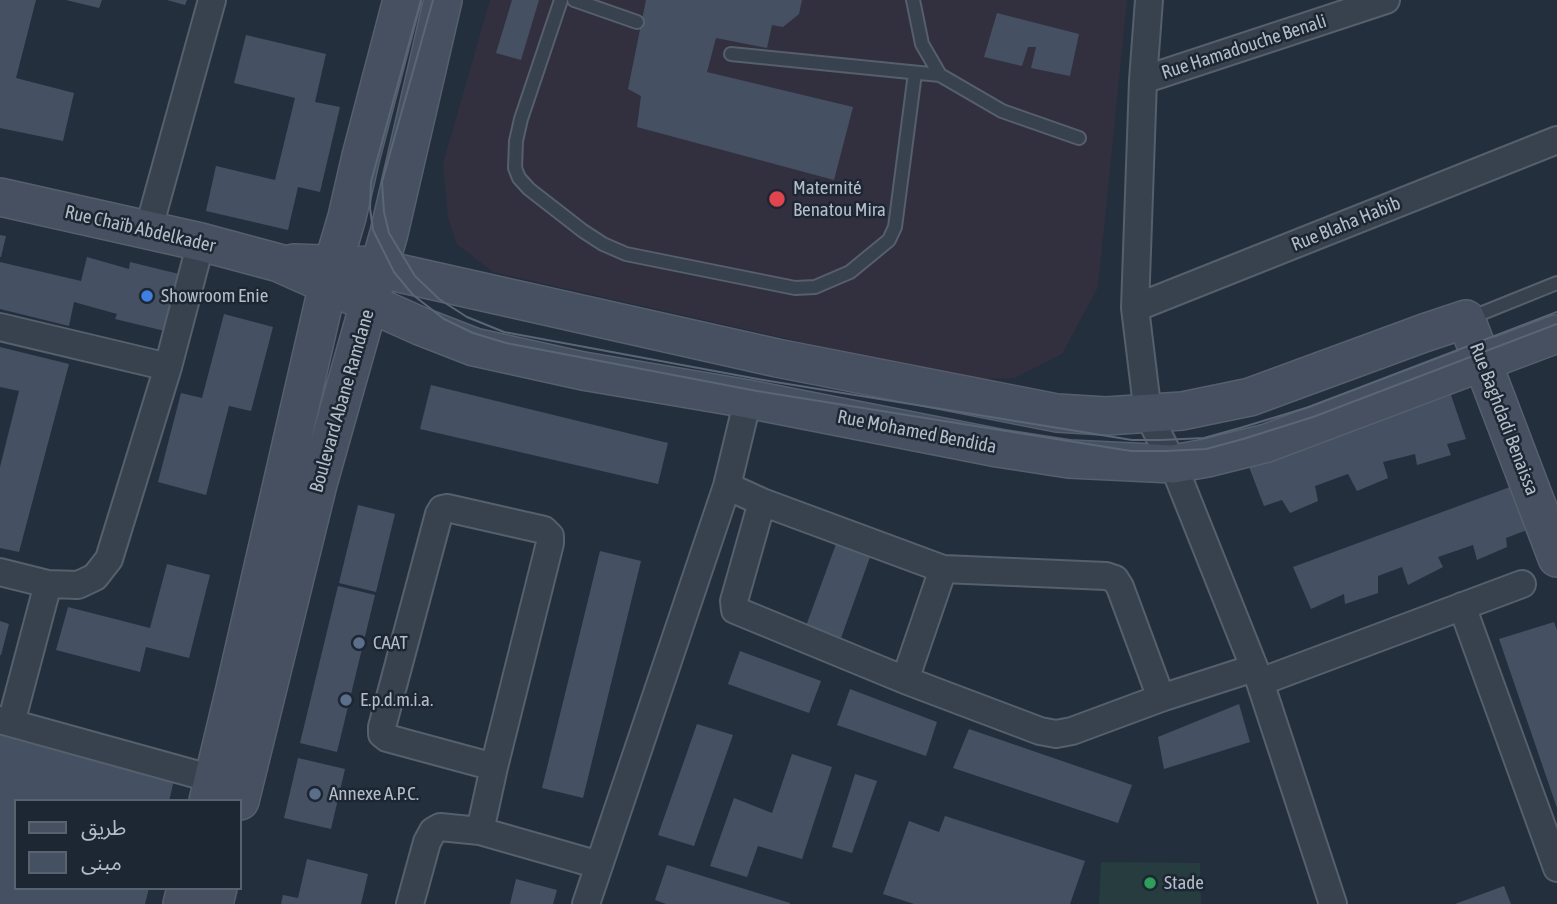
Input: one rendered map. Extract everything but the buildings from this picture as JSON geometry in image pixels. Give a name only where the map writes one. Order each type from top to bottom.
[{"type":"street","points":[[148,231],[212,0]]},
{"type":"street","name":"Boulevard Abane Ramdane","points":[[220,794],[237,680],[331,274],[402,0]]},
{"type":"street","name":"Boulevard Abane Ramdane","points":[[220,794],[318,484],[370,304],[443,0]]},
{"type":"street","points":[[1149,0],[1143,80],[1135,308],[1148,414],[1173,464],[1257,675],[1333,904]]},
{"type":"street","name":"Rue Hamadouche Benali","points":[[1143,80],[1386,0]]},
{"type":"street","name":"Rue Blaha Habib","points":[[1135,308],[1557,140]]},
{"type":"street","name":"Rue Chaïb Abdelkader","points":[[0,197],[331,274],[379,266],[394,272],[776,358],[1057,413],[1106,416],[1148,414],[1182,411],[1250,397],[1466,319]]},
{"type":"street","points":[[0,572],[47,584],[78,585],[95,577],[109,559],[168,368],[201,242]]},
{"type":"street","name":"Rue Mohamed Bendida","points":[[331,274],[370,304],[474,346],[571,368],[1069,459],[1173,464],[1267,443],[1557,334]]},
{"type":"street","name":"Rue Baghdadi Benaissa","points":[[1466,319],[1557,558]]},
{"type":"street","points":[[0,327],[168,368]]},
{"type":"street","points":[[586,904],[727,486],[748,399]]},
{"type":"street","points":[[727,486],[762,502],[943,569],[1105,576],[1115,579],[1161,698]]},
{"type":"street","points":[[762,502],[734,601],[736,610],[905,680],[1040,732],[1056,734],[1072,731],[1161,698],[1257,675],[1522,584]]},
{"type":"street","points":[[480,831],[550,536],[544,530],[444,508],[439,514],[382,734],[387,738],[495,767]]},
{"type":"street","points":[[905,680],[943,569]]},
{"type":"street","points":[[47,584],[5,722],[220,794]]},
{"type":"street","points":[[1462,606],[1557,868]]},
{"type":"street","points":[[410,904],[427,842],[435,829],[444,827],[480,831],[599,865]]},
{"type":"lane","points":[[561,0],[520,119],[515,168],[519,178],[529,189],[583,231],[626,254],[795,288],[815,287],[850,272],[889,240],[895,227],[915,72]]},
{"type":"lane","points":[[575,0],[637,22]]},
{"type":"lane","points":[[913,0],[922,44],[940,75]]},
{"type":"lane","points":[[731,54],[940,75],[1002,111],[1079,138]]},
{"type":"lane","points":[[1466,319],[1557,284]]},
{"type":"shaded area","name":"Maternité Benatou Mira","points":[[490,0],[1127,0],[1098,287],[1062,354],[1015,378],[965,379],[493,272],[457,244],[448,218],[443,164]]},
{"type":"green space","name":"Stade","points":[[1101,862],[1200,863],[1201,904],[1099,904]]},
{"type":"tram line","points":[[421,0],[371,182],[373,230],[394,272],[413,295],[444,319],[473,333],[506,343],[757,391],[1131,451],[1166,451],[1206,449],[1313,417],[1557,324]]},
{"type":"tram line","points":[[433,0],[382,182],[384,212],[389,233],[415,276],[439,299],[467,317],[504,332],[763,380],[1132,440],[1161,440],[1204,438],[1309,407],[1557,312]]},
{"type":"place","name":"Maternité Benatou Mira","points":[[777,199]]},
{"type":"place","name":"Showroom Enie","points":[[147,296]]},
{"type":"place","name":"CAAT","points":[[359,643]]},
{"type":"place","name":"E.p.d.m.i.a.","points":[[346,700]]},
{"type":"place","name":"Annexe A.P.C.","points":[[315,794]]},
{"type":"place","name":"Stade","points":[[1150,883]]}]
